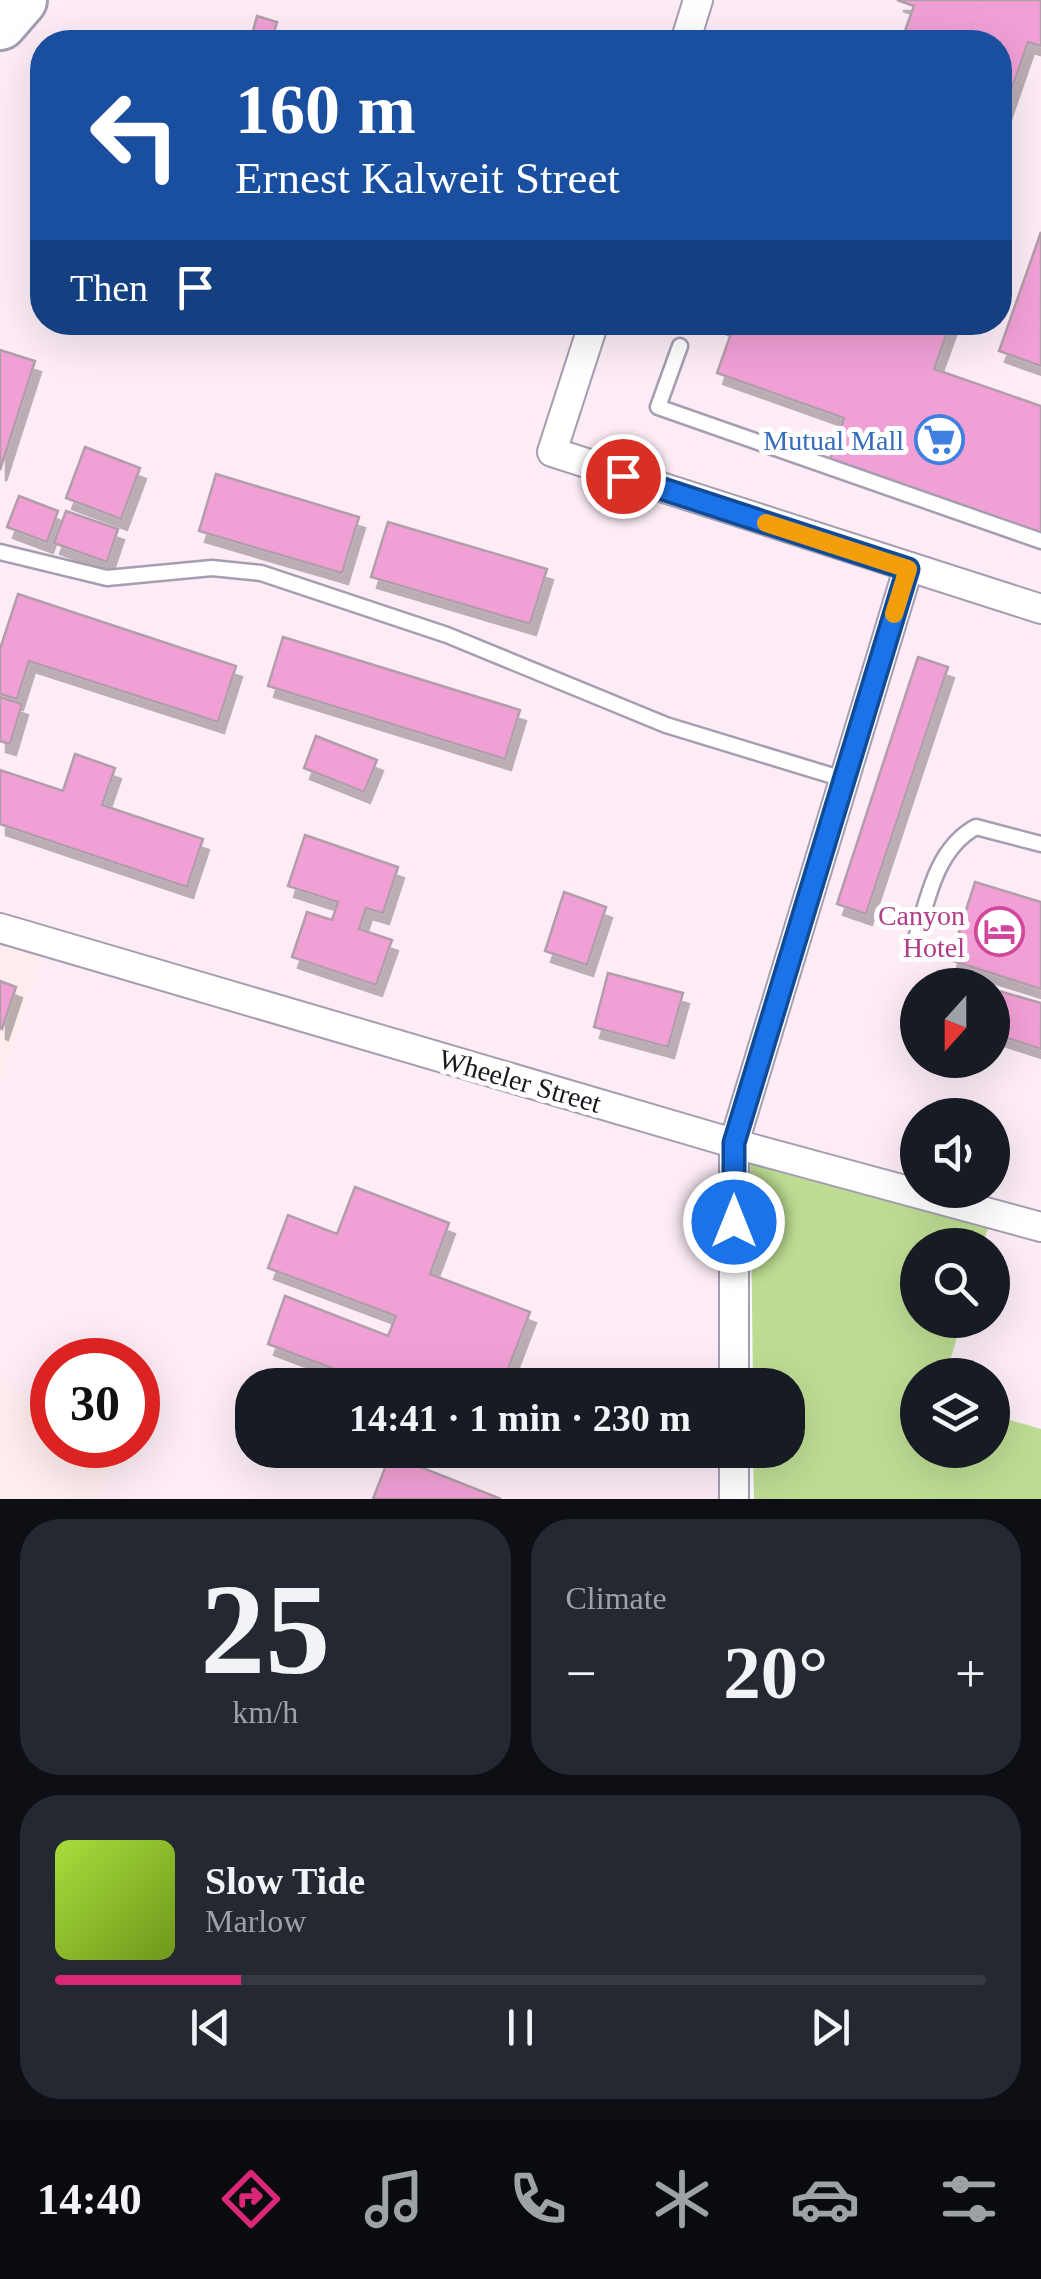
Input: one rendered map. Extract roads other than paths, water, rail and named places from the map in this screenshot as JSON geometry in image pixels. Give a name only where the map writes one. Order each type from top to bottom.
[{"type":"highway","points":[[0,23],[20,0]]},
{"type":"street","points":[[688,30],[698,0]]},
{"type":"street","points":[[590,335],[552,452],[1041,609]]},
{"type":"street","points":[[734,1368],[734,1143],[908,569]]},
{"type":"street","name":"Wheeler Street","points":[[0,928],[734,1143],[1041,1228]]},
{"type":"street","points":[[734,1468],[734,1499]]},
{"type":"lane","points":[[680,346],[658,407],[1041,541]]},
{"type":"lane","points":[[0,552],[107,578],[225,568],[261,573],[447,635],[666,725],[843,779]]},
{"type":"lane","points":[[912,952],[944,855],[960,836],[976,828],[1041,844]]},
{"type":"place","name":"Mutual Mall","points":[[939,440]]},
{"type":"place","name":"Canyon Hotel","points":[[1000,931]]}]
